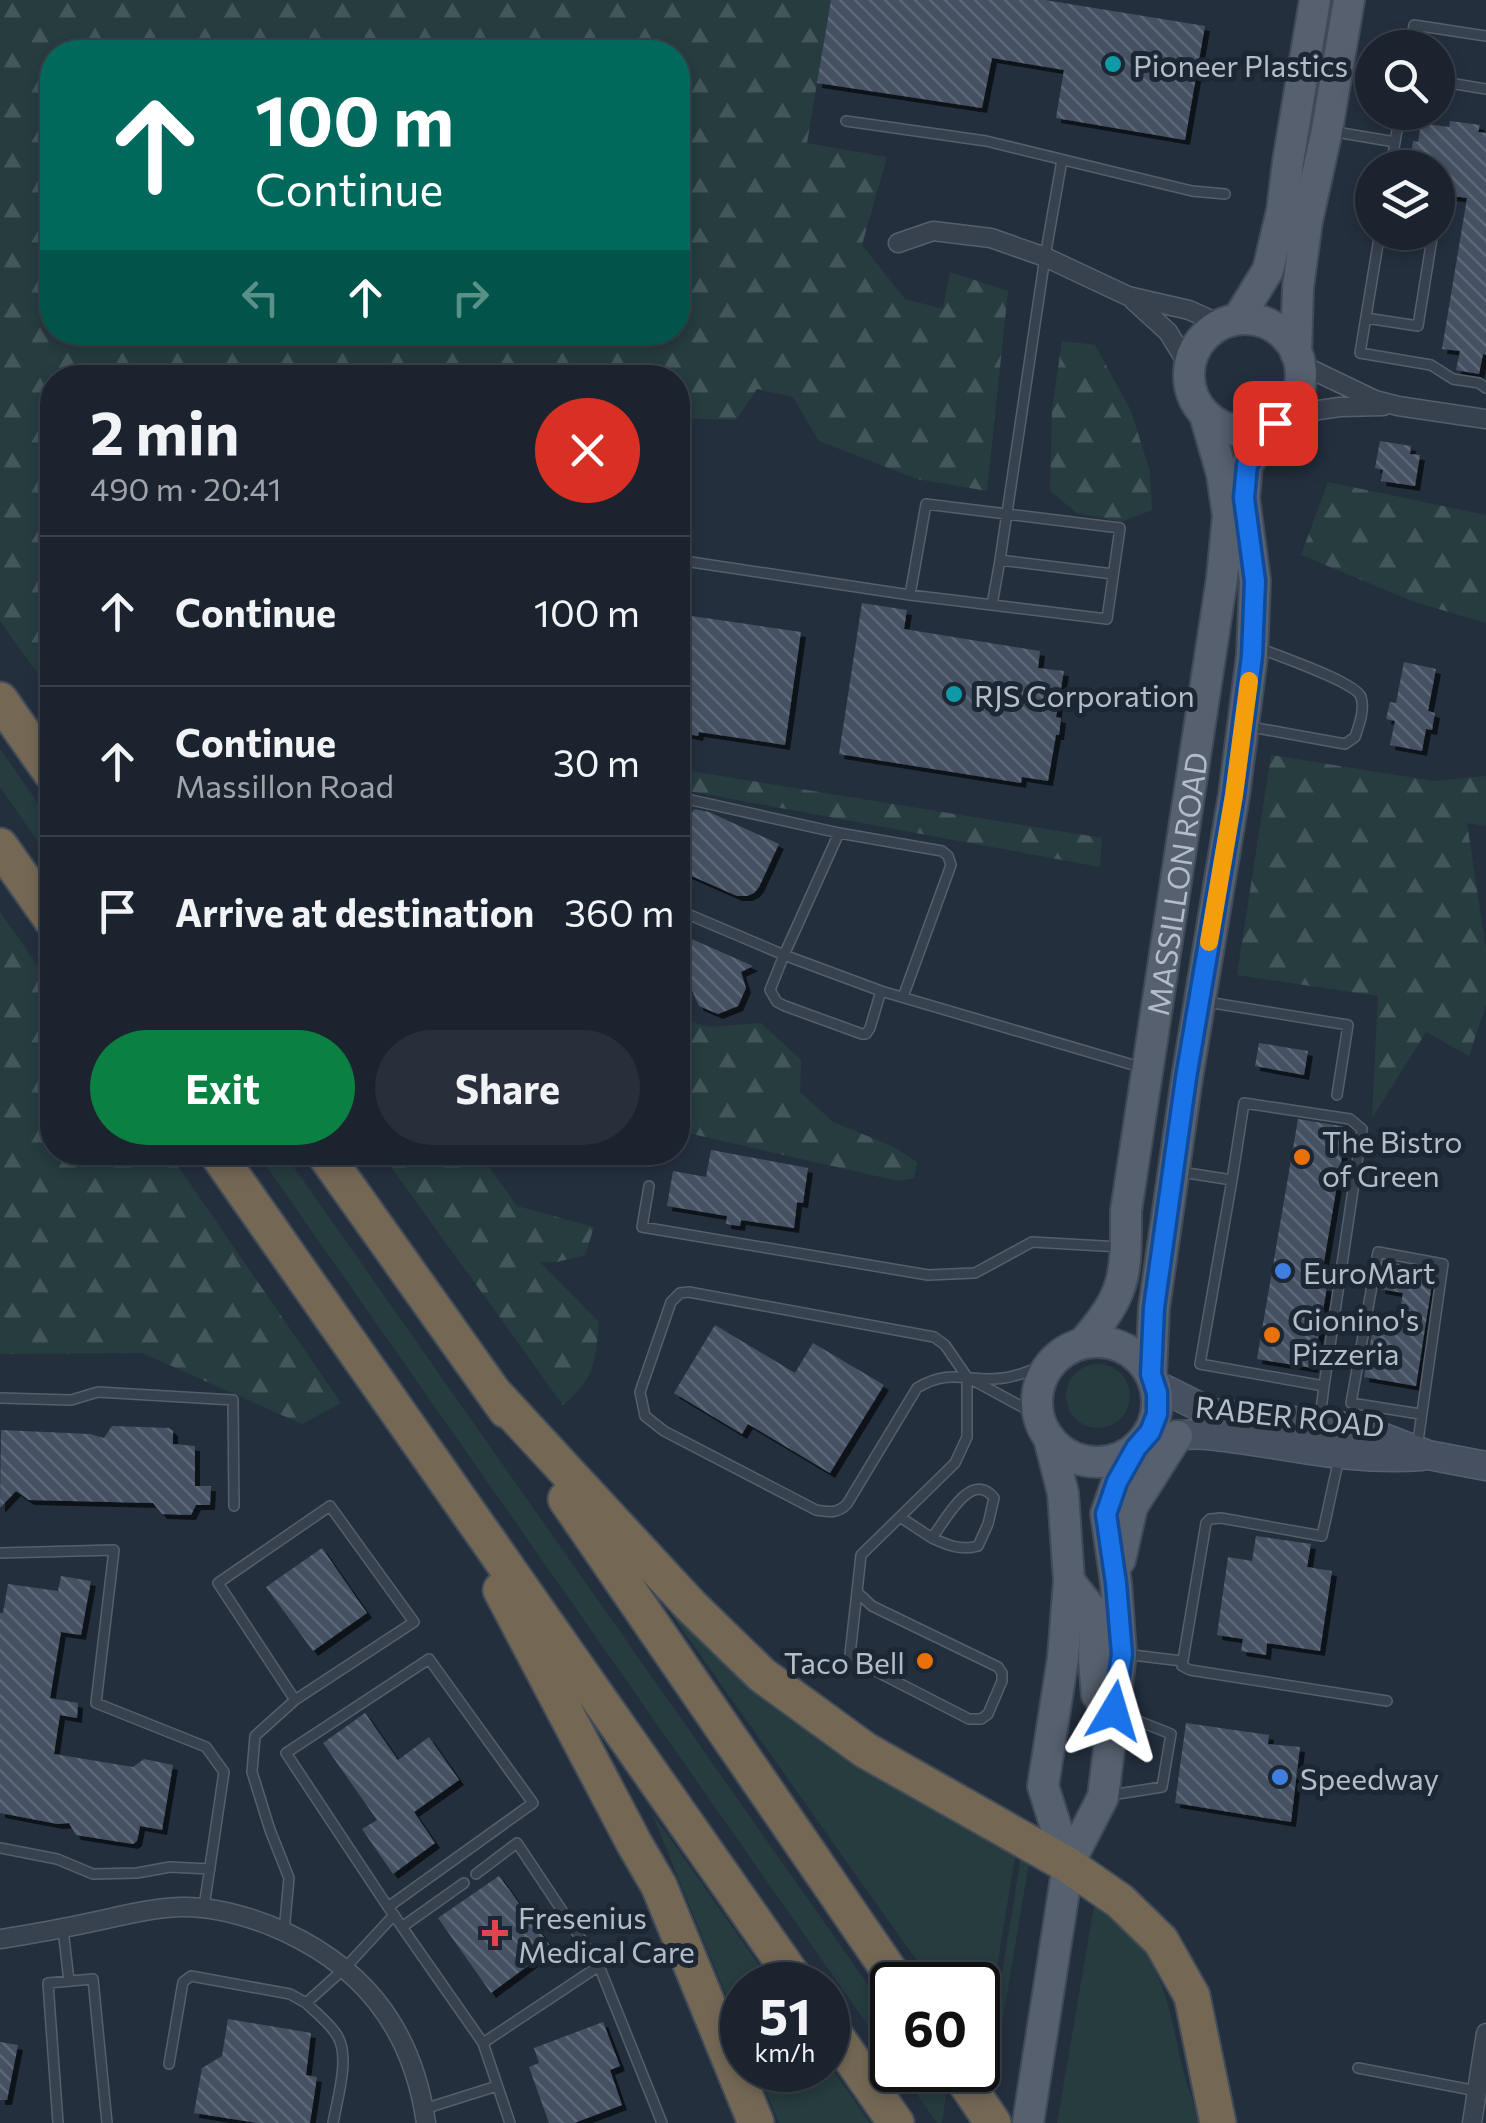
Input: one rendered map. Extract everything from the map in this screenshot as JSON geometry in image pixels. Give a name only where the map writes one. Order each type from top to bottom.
[{"type":"highway","points":[[0,700],[40,757]]},
{"type":"highway","points":[[0,846],[40,903]]},
{"type":"highway","points":[[225,1165],[783,1962]]},
{"type":"highway","points":[[332,1165],[494,1393],[883,1962]]},
{"type":"highway","points":[[494,1393],[690,1606],[762,1675],[865,1750],[1068,1865],[1120,1901],[1160,1941],[1192,1996],[1218,2123]]},
{"type":"highway","points":[[464,1507],[510,1608],[659,1886],[756,2123]]},
{"type":"highway","points":[[850,2057],[896,2123]]},
{"type":"highway","points":[[972,2092],[992,2123]]},
{"type":"main road","points":[[1229,322],[1268,270],[1282,211],[1314,0]]},
{"type":"main road","points":[[1298,359],[1298,287],[1307,220],[1350,0]]},
{"type":"main road","points":[[1256,320],[1274,326],[1288,339],[1298,359],[1302,374],[1298,393],[1280,419],[1257,430],[1238,431],[1220,426],[1205,416],[1194,401],[1189,366],[1194,349],[1206,334],[1229,322],[1256,320]]},
{"type":"main road","name":"MASSILLON ROAD","points":[[1083,1343],[1120,1292],[1125,1268],[1126,1210],[1222,578],[1228,516],[1222,474],[1205,416]]},
{"type":"main road","name":"MASSILLON ROAD","points":[[1152,1378],[1154,1308],[1234,795],[1252,646],[1255,581],[1244,498],[1247,465],[1280,419]]},
{"type":"main road","points":[[1028,2123],[1068,1865],[1103,1796],[1122,1654],[1106,1514],[1117,1482],[1150,1432],[1157,1414],[1152,1378],[1138,1358],[1121,1346],[1102,1342],[1083,1343],[1066,1350],[1051,1363],[1037,1398],[1063,1493],[1070,1581],[1063,1658],[1043,1786],[1068,1865]]},
{"type":"main road","points":[[1044,1427],[1060,1450],[1078,1459],[1098,1462],[1118,1458],[1141,1443]]},
{"type":"main road","points":[[1116,1583],[1132,1507],[1177,1436]]},
{"type":"main road","points":[[1070,1581],[1095,1614],[1097,1695],[1114,1711]]},
{"type":"street","points":[[898,243],[933,231],[991,238],[1045,257],[1128,296],[1229,322]]},
{"type":"street","points":[[1128,296],[1168,332],[1189,366]]},
{"type":"street","points":[[1298,359],[1354,392],[1398,406],[1486,419]]},
{"type":"street","points":[[1280,419],[1340,407],[1398,406]]},
{"type":"street","name":"RABER ROAD","points":[[1152,1378],[1212,1414],[1336,1425],[1422,1453],[1486,1466]]},
{"type":"street","name":"RABER ROAD","points":[[1141,1443],[1204,1434],[1339,1455],[1386,1459],[1422,1453]]},
{"type":"street","points":[[0,1939],[149,1910],[204,1908],[241,1914],[324,1952],[345,1968],[384,2012],[400,2037],[413,2068],[425,2116]]},
{"type":"street","points":[[1472,2123],[1486,2033]]},
{"type":"lane","points":[[1413,30],[1414,24],[1450,30]]},
{"type":"lane","points":[[1455,31],[1486,36]]},
{"type":"lane","points":[[1455,84],[1486,89]]},
{"type":"lane","points":[[846,122],[986,141],[1192,192],[1225,194]]},
{"type":"lane","points":[[1327,130],[1395,142]]},
{"type":"lane","points":[[1394,150],[1397,130]]},
{"type":"lane","points":[[992,605],[1062,160]]},
{"type":"lane","points":[[1377,250],[1360,353],[1431,365],[1453,379],[1486,388]]},
{"type":"lane","points":[[1366,318],[1418,326],[1430,250]]},
{"type":"lane","points":[[690,562],[910,595],[1106,619],[1120,528],[926,504],[910,595]]},
{"type":"lane","points":[[1000,560],[1113,574]]},
{"type":"lane","points":[[1243,726],[1344,744],[1356,737],[1360,722],[1362,701],[1358,691],[1252,646]]},
{"type":"lane","points":[[690,800],[942,851],[948,856],[951,865],[903,997]]},
{"type":"lane","points":[[839,833],[770,990],[776,1002],[858,1034],[869,1031],[882,990]]},
{"type":"lane","points":[[690,915],[784,956],[882,990],[1148,1068]]},
{"type":"lane","points":[[1200,1000],[1348,1025],[1337,1095]]},
{"type":"lane","points":[[1319,1424],[1362,1130],[1350,1119],[1244,1103],[1200,1364],[1324,1386]]},
{"type":"lane","points":[[1174,1170],[1232,1180]]},
{"type":"lane","points":[[649,1186],[642,1227],[928,1275],[975,1273],[1032,1242],[1126,1248]]},
{"type":"lane","points":[[1420,1414],[1351,1403],[1378,1252],[1444,1264],[1420,1414],[1422,1453]]},
{"type":"lane","points":[[1044,1427],[967,1377],[945,1344],[934,1337],[690,1292],[680,1294],[672,1302],[640,1392],[646,1416],[664,1431],[816,1510],[830,1513],[847,1504],[917,1388],[932,1378],[948,1376],[967,1377],[1005,1378],[1051,1363]]},
{"type":"lane","points":[[857,1592],[872,1606],[991,1663],[1002,1673],[988,1714],[981,1719],[969,1719],[856,1662],[850,1654],[861,1555],[955,1463],[967,1437],[967,1377]]},
{"type":"lane","points":[[0,1398],[72,1400],[98,1392],[232,1400],[234,1506]]},
{"type":"lane","points":[[1339,1455],[1322,1536],[1221,1518],[1206,1523],[1182,1661],[1184,1669],[1386,1701]]},
{"type":"lane","points":[[900,1517],[932,1538],[946,1545],[968,1549],[978,1546],[994,1498],[988,1491],[968,1490],[932,1538]]},
{"type":"lane","points":[[284,1932],[289,1878],[252,1772],[256,1736],[295,1700],[414,1622],[330,1506],[218,1584],[295,1700]]},
{"type":"lane","points":[[0,1553],[114,1550],[96,1703],[206,1746],[224,1772],[204,1908]]},
{"type":"lane","points":[[1122,1654],[1182,1661]]},
{"type":"lane","points":[[306,2002],[345,1968],[390,1911],[533,1803],[430,1658],[286,1752],[390,1911],[483,2043],[510,2123]]},
{"type":"lane","points":[[1103,1796],[1162,1788],[1171,1734],[1114,1711]]},
{"type":"lane","points":[[476,1874],[518,1844],[598,1966],[662,2123]]},
{"type":"lane","points":[[0,1848],[57,1859],[93,1874],[137,1874],[170,1867],[210,1868]]},
{"type":"lane","points":[[402,1927],[464,1883]]},
{"type":"lane","points":[[63,1929],[69,1981]]},
{"type":"lane","points":[[483,2043],[598,1966]]},
{"type":"lane","points":[[169,2064],[183,1982],[191,1976],[290,1994],[306,2002],[336,2033],[343,2046],[333,2123]]},
{"type":"lane","points":[[58,2123],[48,1983],[93,1979],[107,2123]]},
{"type":"lane","points":[[1358,2068],[1477,2091]]},
{"type":"lane","points":[[425,2116],[497,2086]]},
{"type":"green space","points":[[0,0],[831,0],[807,143],[887,157],[862,245],[905,299],[943,309],[950,272],[1008,291],[987,491],[917,479],[819,441],[793,397],[757,389],[736,420],[690,418],[690,365],[40,365],[40,677],[0,621]]},
{"type":"green space","points":[[1062,341],[1095,345],[1131,411],[1150,472],[1152,510],[1122,522],[1077,513],[1050,491],[1052,409]]},
{"type":"green space","points":[[1328,482],[1486,515],[1486,623],[1415,602],[1301,555]]},
{"type":"green space","points":[[0,749],[40,806],[40,845],[0,787]]},
{"type":"green space","points":[[1271,755],[1434,781],[1486,776],[1486,826],[1467,823],[1486,949],[1486,1004],[1469,1056],[1426,1032],[1372,1118],[1378,996],[1237,975]]},
{"type":"green space","points":[[690,771],[1102,838],[1100,867],[690,791]]},
{"type":"green space","points":[[0,912],[40,969],[40,1165],[177,1165],[341,1403],[302,1424],[142,1353],[0,1354]]},
{"type":"green space","points":[[690,1021],[709,1027],[761,1023],[801,1060],[800,1092],[833,1122],[892,1146],[917,1162],[914,1178],[898,1181],[690,1134]]},
{"type":"green space","points":[[265,1165],[292,1165],[870,1988],[870,2029],[850,2000],[850,1962],[823,1962]]},
{"type":"green space","points":[[390,1165],[488,1165],[517,1206],[594,1227],[585,1255],[540,1262],[599,1322],[592,1368],[582,1386],[563,1405]]},
{"type":"green space","points":[[1098,1364],[1121,1373],[1130,1396],[1121,1419],[1098,1428],[1075,1419],[1066,1396],[1075,1373]]},
{"type":"green space","points":[[657,1594],[1016,1851],[998,1962],[918,1962]]},
{"type":"green space","points":[[651,1811],[757,1962],[720,1962],[720,1981]]},
{"type":"green space","points":[[1022,1851],[1029,1860],[1000,2037],[1000,1985]]},
{"type":"green space","points":[[1095,1900],[1135,1937],[1154,1968],[1200,2123],[1057,2123]]},
{"type":"green space","points":[[766,2092],[848,2092],[870,2123],[779,2123]]},
{"type":"green space","points":[[915,2092],[943,2092],[942,2123],[937,2123]]},
{"type":"building","name":"Pioneer Plastics","points":[[831,0],[1045,0],[1205,26],[1185,140],[1056,118],[1064,70],[992,58],[982,108],[817,83]]},
{"type":"building","points":[[1455,122],[1480,125],[1478,132],[1486,133],[1486,355],[1483,354],[1479,374],[1456,370],[1460,351],[1442,349],[1467,198],[1455,196],[1455,150],[1412,150],[1413,141],[1418,142],[1420,130],[1455,130]]},
{"type":"building","points":[[1380,441],[1411,446],[1410,454],[1420,455],[1415,486],[1381,481],[1383,470],[1375,468]]},
{"type":"building","name":"RJS Corporation","points":[[862,603],[907,610],[904,629],[1040,651],[1038,668],[1064,671],[1056,717],[1061,718],[1059,735],[1048,781],[1022,777],[1021,783],[839,754]]},
{"type":"building","points":[[690,616],[801,632],[785,745],[699,732],[698,736],[690,734]]},
{"type":"building","points":[[1404,662],[1436,669],[1428,711],[1435,713],[1432,730],[1426,729],[1422,751],[1390,745],[1395,721],[1386,719],[1390,702],[1396,703]]},
{"type":"building","points":[[694,809],[709,812],[779,844],[754,893],[737,896],[690,875],[690,817]]},
{"type":"building","points":[[690,938],[753,966],[741,972],[746,988],[738,1006],[718,1014],[699,1006],[692,990]]},
{"type":"building","points":[[1259,1043],[1308,1051],[1304,1075],[1255,1066]]},
{"type":"building","points":[[1298,1119],[1347,1127],[1320,1285],[1327,1287],[1313,1368],[1257,1359]]},
{"type":"building","points":[[711,1150],[808,1168],[803,1203],[797,1202],[794,1228],[741,1220],[740,1226],[726,1224],[727,1216],[667,1206],[673,1171],[706,1177]]},
{"type":"building","points":[[1385,1261],[1434,1271],[1416,1386],[1364,1377],[1375,1317],[1398,1321],[1403,1293],[1380,1289]]},
{"type":"building","points":[[715,1325],[795,1373],[813,1343],[884,1385],[830,1473],[748,1424],[742,1434],[674,1393]]},
{"type":"building","points":[[112,1426],[169,1428],[173,1431],[173,1444],[195,1446],[195,1486],[211,1486],[210,1505],[196,1505],[191,1515],[162,1514],[153,1503],[29,1500],[16,1491],[0,1508],[1,1430],[104,1438]]},
{"type":"building","points":[[1256,1536],[1311,1544],[1307,1567],[1332,1571],[1320,1651],[1267,1643],[1266,1655],[1241,1651],[1243,1639],[1217,1635],[1228,1557],[1252,1561]]},
{"type":"building","points":[[322,1548],[367,1613],[313,1651],[266,1587]]},
{"type":"building","points":[[61,1576],[91,1581],[81,1635],[61,1632],[50,1698],[78,1703],[77,1718],[60,1715],[54,1754],[133,1767],[144,1759],[173,1765],[162,1830],[140,1826],[133,1844],[76,1835],[69,1823],[0,1813],[0,1613],[8,1584],[58,1591]]},
{"type":"building","points":[[365,1713],[398,1760],[429,1737],[459,1780],[414,1812],[435,1843],[393,1874],[362,1829],[377,1820],[323,1743]]},
{"type":"building","name":"Speedway","points":[[1186,1723],[1269,1735],[1268,1744],[1300,1747],[1291,1822],[1175,1803]]},
{"type":"building","name":"Fresenius Medical Care","points":[[499,1876],[552,1948],[491,1993],[438,1918]]},
{"type":"building","points":[[228,2019],[311,2033],[306,2075],[317,2077],[310,2123],[257,2123],[194,2113],[202,2068],[222,2056]]},
{"type":"building","points":[[603,2022],[620,2066],[610,2070],[622,2105],[574,2123],[549,2123],[529,2067],[539,2063],[534,2048]]},
{"type":"building","points":[[0,2042],[18,2045],[7,2100],[0,2100]]},
{"type":"slow traffic","points":[[1209,942],[1249,681]]},
{"type":"place","name":"Pioneer Plastics","points":[[1113,64]]},
{"type":"place","name":"RJS Corporation","points":[[954,694]]},
{"type":"place","name":"The Bistro of Green","points":[[1302,1157]]},
{"type":"place","name":"EuroMart","points":[[1283,1271]]},
{"type":"place","name":"Gionino's Pizzeria","points":[[1272,1335]]},
{"type":"place","name":"Taco Bell","points":[[925,1661]]},
{"type":"place","name":"Speedway","points":[[1280,1777]]},
{"type":"place","name":"Fresenius Medical Care","points":[[495,1933]]},
{"type":"route","points":[[1114,1711],[1122,1654],[1106,1514],[1117,1482],[1150,1432],[1157,1414],[1157,1393],[1151,1374],[1154,1308],[1252,656],[1255,581],[1244,498],[1247,465],[1275,423]]}]
